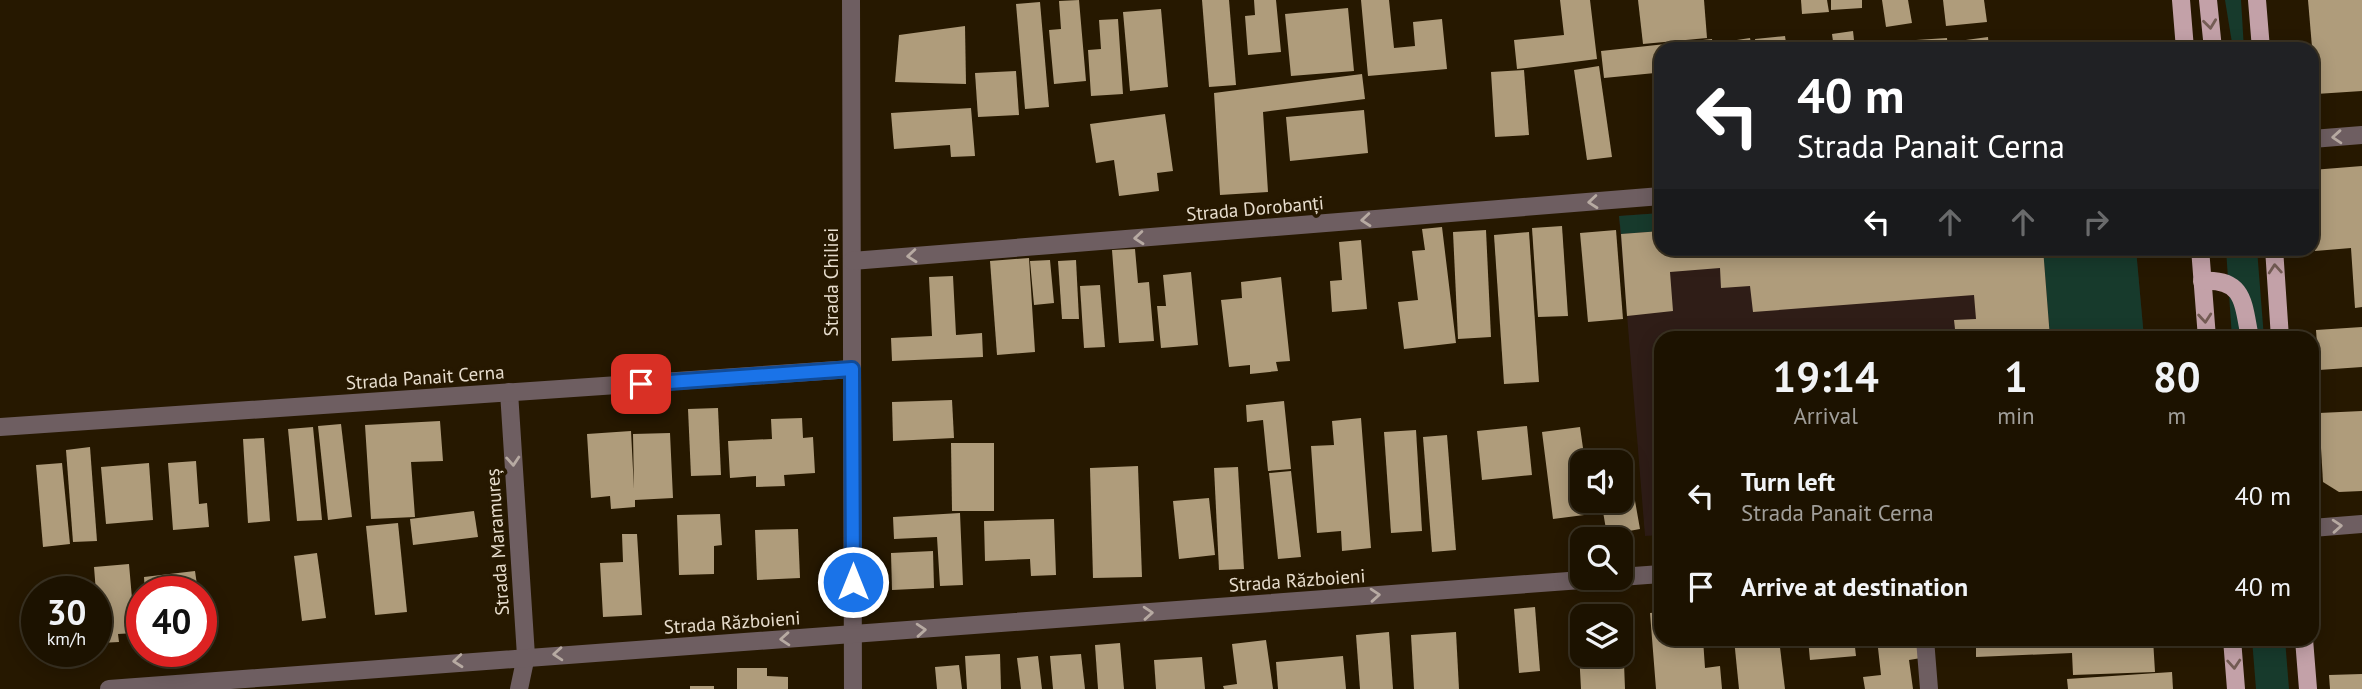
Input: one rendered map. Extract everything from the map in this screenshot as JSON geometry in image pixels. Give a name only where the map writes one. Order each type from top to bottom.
[{"type":"main road","points":[[2181,0],[2184,42]]},
{"type":"main road","points":[[2208,0],[2212,42]]},
{"type":"main road","points":[[2257,0],[2260,42]]},
{"type":"main road","points":[[2200,256],[2206,331]]},
{"type":"main road","points":[[2275,256],[2280,331]]},
{"type":"main road","points":[[2202,281],[2228,282],[2236,289],[2241,296],[2248,331]]},
{"type":"main road","points":[[2233,646],[2236,689]]},
{"type":"main road","points":[[2305,646],[2308,689]]},
{"type":"street","name":"Strada Chiliei","points":[[851,0],[853,689]]},
{"type":"street","points":[[2319,138],[2362,135]]},
{"type":"street","name":"Strada Dorobanți","points":[[852,261],[1654,197]]},
{"type":"street","name":"Strada Panait Cerna","points":[[0,427],[852,369]]},
{"type":"street","name":"Strada Maramureș","points":[[509,393],[526,656],[519,689]]},
{"type":"street","points":[[2319,527],[2362,524]]},
{"type":"street","points":[[1633,576],[1654,574]]},
{"type":"street","name":"Strada Războieni","points":[[109,689],[526,656],[853,635],[1570,581]]},
{"type":"street","points":[[1926,646],[1929,689]]},
{"type":"shaded area","points":[[1654,214],[1654,256],[2137,256],[2143,331],[1654,331],[1654,535],[1645,536],[1619,216]]},
{"type":"green space","points":[[2225,0],[2241,0],[2244,42],[2232,42]]},
{"type":"green space","points":[[1654,214],[1654,232],[1621,234],[1619,216]]},
{"type":"green space","points":[[2044,256],[2137,256],[2143,331],[2049,331]]},
{"type":"green space","points":[[2226,256],[2258,256],[2263,331],[2232,331]]},
{"type":"green space","points":[[2253,646],[2286,646],[2289,689],[2256,689]]},
{"type":"building","points":[[1079,0],[1086,81],[1054,84],[1049,30],[1061,29],[1059,1]]},
{"type":"building","points":[[1202,0],[1229,0],[1236,85],[1209,87]]},
{"type":"building","points":[[1254,0],[1276,0],[1281,52],[1248,55],[1245,16],[1255,15]]},
{"type":"building","points":[[1361,0],[1389,0],[1394,48],[1415,46],[1413,22],[1442,19],[1447,69],[1368,76]]},
{"type":"building","points":[[1560,0],[1590,0],[1597,59],[1517,69],[1514,40],[1564,35]]},
{"type":"building","points":[[1638,0],[1704,0],[1707,38],[1643,44]]},
{"type":"building","points":[[1801,0],[1827,0],[1829,12],[1802,14]]},
{"type":"building","points":[[1831,0],[1862,0],[1862,8],[1831,10]]},
{"type":"building","points":[[1882,0],[1908,0],[1912,23],[1886,27]]},
{"type":"building","points":[[1943,0],[1984,0],[1987,22],[1946,26]]},
{"type":"building","points":[[2308,0],[2362,0],[2362,91],[2319,94],[2319,42],[2312,42]]},
{"type":"building","points":[[1040,2],[1049,107],[1025,109],[1016,4]]},
{"type":"building","points":[[1348,8],[1354,71],[1291,76],[1285,14]]},
{"type":"building","points":[[1161,9],[1168,87],[1130,91],[1123,12]]},
{"type":"building","points":[[1118,19],[1123,94],[1091,96],[1088,50],[1101,49],[1099,20]]},
{"type":"building","points":[[965,26],[966,84],[895,82],[899,35]]},
{"type":"building","points":[[1853,31],[1854,42],[1833,42],[1832,34]]},
{"type":"building","points":[[1785,36],[1786,42],[1755,42],[1755,39]]},
{"type":"building","points":[[1988,37],[1988,42],[1951,42]]},
{"type":"building","points":[[1750,38],[1751,42],[1724,42]]},
{"type":"building","points":[[1947,38],[1947,42],[1916,42]]},
{"type":"building","points":[[1712,39],[1712,42],[1684,42]]},
{"type":"building","points":[[1654,45],[1654,73],[1604,78],[1601,51]]},
{"type":"building","points":[[1599,66],[1612,157],[1587,160],[1574,70]]},
{"type":"building","points":[[1524,70],[1529,135],[1495,137],[1491,72]]},
{"type":"building","points":[[1016,71],[1019,115],[978,117],[975,73]]},
{"type":"building","points":[[1362,74],[1365,99],[1263,112],[1268,192],[1220,195],[1214,93]]},
{"type":"building","points":[[971,108],[975,156],[951,157],[950,145],[894,149],[891,113]]},
{"type":"building","points":[[1364,110],[1368,153],[1290,161],[1286,117]]},
{"type":"building","points":[[1165,114],[1173,171],[1157,173],[1159,191],[1119,196],[1114,160],[1096,163],[1090,124]]},
{"type":"building","points":[[2362,166],[2362,307],[2355,308],[2351,248],[2319,251],[2319,169]]},
{"type":"building","points":[[1562,226],[1568,316],[1538,317],[1532,228]]},
{"type":"building","points":[[1442,227],[1456,343],[1404,349],[1398,302],[1418,300],[1412,251],[1425,250],[1422,229]]},
{"type":"building","points":[[1486,230],[1491,337],[1458,339],[1453,232]]},
{"type":"building","points":[[1616,230],[1623,319],[1588,322],[1580,233]]},
{"type":"building","points":[[1529,232],[1539,382],[1504,384],[1494,235]]},
{"type":"building","points":[[1654,232],[1654,256],[2044,256],[2049,331],[1955,331],[1954,320],[1976,319],[1974,295],[1753,312],[1750,286],[1721,288],[1720,268],[1670,272],[1673,311],[1627,316],[1621,234]]},
{"type":"building","points":[[1361,240],[1367,309],[1332,312],[1330,281],[1342,280],[1339,242]]},
{"type":"building","points":[[1135,249],[1138,283],[1149,282],[1154,341],[1119,343],[1112,250]]},
{"type":"building","points":[[1029,258],[1035,352],[997,355],[990,261]]},
{"type":"building","points":[[1050,260],[1054,303],[1034,305],[1030,261]]},
{"type":"building","points":[[1076,260],[1079,319],[1062,319],[1058,261]]},
{"type":"building","points":[[1191,272],[1198,345],[1161,348],[1157,306],[1166,306],[1163,275]]},
{"type":"building","points":[[953,276],[956,335],[982,333],[983,357],[892,361],[891,338],[932,336],[929,277]]},
{"type":"building","points":[[1281,277],[1290,361],[1276,362],[1278,371],[1250,374],[1250,365],[1229,367],[1221,300],[1242,298],[1241,282]]},
{"type":"building","points":[[1100,285],[1105,347],[1084,348],[1080,286]]},
{"type":"building","points":[[2362,327],[2362,367],[2319,370],[2319,331],[2316,330]]},
{"type":"building","points":[[952,400],[954,438],[893,441],[892,402]]},
{"type":"building","points":[[1284,401],[1291,469],[1268,471],[1263,420],[1247,422],[1246,405]]},
{"type":"building","points":[[718,408],[721,475],[691,476],[688,409]]},
{"type":"building","points":[[2362,411],[2362,491],[2339,492],[2323,482],[2319,413]]},
{"type":"building","points":[[802,418],[803,438],[813,437],[815,473],[784,475],[785,486],[756,487],[756,476],[730,478],[728,441],[772,439],[771,419]]},
{"type":"building","points":[[1361,418],[1371,548],[1342,551],[1341,531],[1317,533],[1311,446],[1334,445],[1332,421]]},
{"type":"building","points":[[440,421],[443,461],[411,462],[415,517],[371,519],[365,425]]},
{"type":"building","points":[[341,424],[352,517],[328,520],[318,426]]},
{"type":"building","points":[[1527,426],[1532,475],[1482,480],[1477,431]]},
{"type":"building","points":[[313,427],[322,520],[297,521],[288,429]]},
{"type":"building","points":[[1580,427],[1583,450],[1570,450],[1570,513],[1592,514],[1553,519],[1542,432]]},
{"type":"building","points":[[1416,430],[1422,531],[1391,533],[1384,432]]},
{"type":"building","points":[[631,431],[634,489],[633,434],[670,433],[673,498],[635,500],[635,507],[611,509],[610,496],[591,498],[587,434]]},
{"type":"building","points":[[1447,435],[1456,550],[1432,552],[1423,437]]},
{"type":"building","points":[[264,438],[270,521],[248,523],[243,439]]},
{"type":"building","points":[[951,443],[994,443],[994,511],[952,511]]},
{"type":"building","points":[[90,447],[97,541],[73,542],[66,450]]},
{"type":"building","points":[[196,461],[199,504],[207,503],[209,527],[173,530],[168,463]]},
{"type":"building","points":[[62,463],[70,544],[43,547],[36,465]]},
{"type":"building","points":[[149,463],[153,520],[106,524],[101,467]]},
{"type":"building","points":[[1138,466],[1142,577],[1093,578],[1090,468]]},
{"type":"building","points":[[1238,467],[1244,569],[1219,570],[1214,468]]},
{"type":"building","points":[[1291,471],[1301,557],[1278,559],[1269,473]]},
{"type":"building","points":[[1633,490],[1640,529],[1606,527],[1603,513],[1633,513]]},
{"type":"building","points":[[1209,498],[1215,555],[1179,559],[1173,501]]},
{"type":"building","points":[[474,511],[478,537],[413,545],[410,519]]},
{"type":"building","points":[[960,513],[963,585],[940,586],[937,537],[894,539],[893,517]]},
{"type":"building","points":[[720,514],[722,545],[714,546],[714,574],[679,575],[677,515]]},
{"type":"building","points":[[1054,519],[1056,575],[1031,576],[1030,559],[985,561],[984,521]]},
{"type":"building","points":[[398,523],[407,612],[375,615],[366,526]]},
{"type":"building","points":[[798,529],[800,578],[757,580],[755,530]]},
{"type":"building","points":[[622,534],[637,534],[642,615],[603,617],[600,563],[623,562]]},
{"type":"building","points":[[933,551],[934,588],[892,590],[891,553]]},
{"type":"building","points":[[317,553],[326,618],[302,621],[294,556]]},
{"type":"building","points":[[129,564],[130,576],[126,576],[126,634],[118,634],[119,642],[112,642],[112,576],[95,576],[94,567]]},
{"type":"building","points":[[195,571],[196,576],[152,576]]},
{"type":"building","points":[[1535,607],[1540,671],[1519,673],[1514,609]]},
{"type":"building","points":[[1650,613],[1654,613],[1654,646],[1703,646],[1705,668],[1720,666],[1722,689],[1656,689]]},
{"type":"building","points":[[1389,632],[1393,689],[1360,689],[1356,635]]},
{"type":"building","points":[[1456,632],[1459,689],[1414,689],[1411,635]]},
{"type":"building","points":[[1266,640],[1273,689],[1224,689],[1223,686],[1237,684],[1232,644]]},
{"type":"building","points":[[1120,643],[1124,689],[1098,689],[1095,645]]},
{"type":"building","points":[[1735,646],[1780,646],[1785,689],[1739,689]]},
{"type":"building","points":[[1809,646],[1855,646],[1856,656],[1810,660]]},
{"type":"building","points":[[1878,646],[1920,646],[1921,658],[1909,660],[1913,689],[1865,689],[1863,677],[1881,675]]},
{"type":"building","points":[[1976,646],[2153,646],[2155,672],[2073,675],[2072,653],[1976,657]]},
{"type":"building","points":[[1000,654],[1001,689],[967,689],[965,656]]},
{"type":"building","points":[[1081,654],[1085,689],[1053,689],[1050,656]]},
{"type":"building","points":[[1038,656],[1042,689],[1021,689],[1017,658]]},
{"type":"building","points":[[1343,656],[1346,689],[1278,689],[1276,662]]},
{"type":"building","points":[[1202,657],[1205,689],[1156,689],[1154,660]]},
{"type":"building","points":[[959,665],[962,689],[937,689],[935,667]]},
{"type":"building","points":[[1580,667],[1624,667],[1625,689],[1581,689]]},
{"type":"building","points":[[737,668],[767,668],[767,676],[788,677],[788,689],[737,689]]},
{"type":"building","points":[[2172,672],[2173,689],[2068,689],[2067,679]]},
{"type":"building","points":[[2362,674],[2362,689],[2330,689],[2329,675]]},
{"type":"building","points":[[690,686],[714,686],[714,689],[690,689]]},
{"type":"route","points":[[641,384],[852,369],[853,582]]}]
